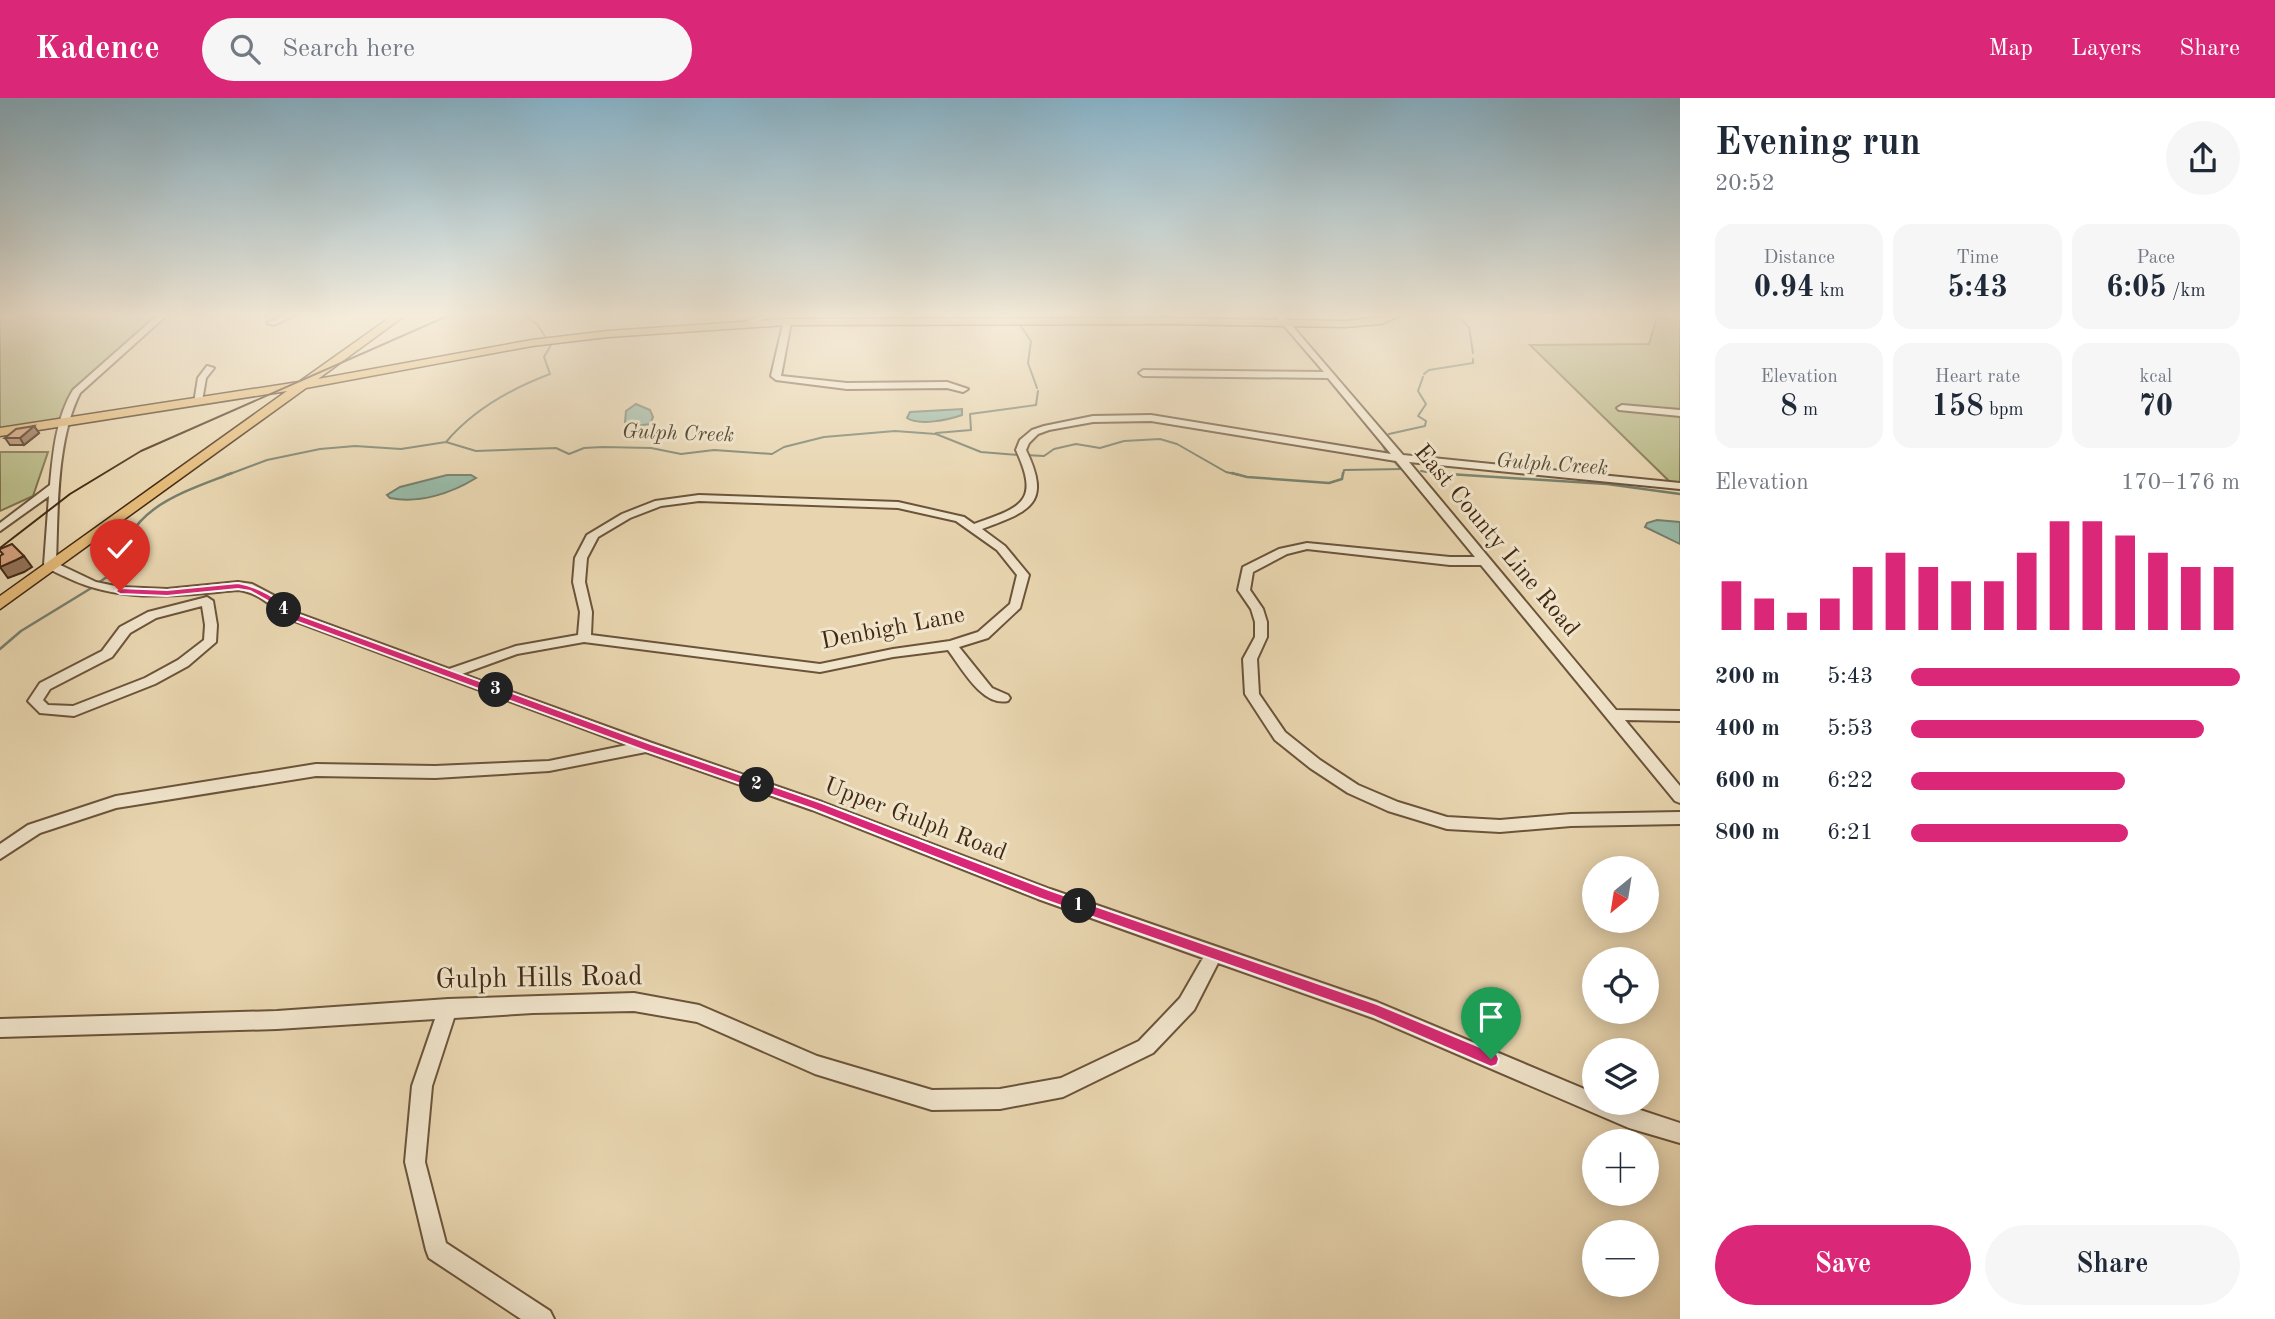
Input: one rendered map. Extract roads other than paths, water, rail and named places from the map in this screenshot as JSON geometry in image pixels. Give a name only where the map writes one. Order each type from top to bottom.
[{"type":"main road","points":[[0,604],[50,565],[323,371]]},
{"type":"main road","points":[[0,432],[386,371]]},
{"type":"main road","points":[[278,403],[331,381]]},
{"type":"street","points":[[50,565],[55,486],[67,405],[76,392],[99,371]]},
{"type":"street","points":[[197,401],[202,378],[208,371]]},
{"type":"street","points":[[776,371],[775,376],[779,378],[847,386],[947,385],[963,388]]},
{"type":"street","name":"East County Line Road","points":[[1327,371],[1680,797]]},
{"type":"street","points":[[1143,373],[1331,375]]},
{"type":"street","points":[[1622,408],[1680,413]]},
{"type":"street","points":[[974,528],[1017,511],[1026,503],[1033,481],[1024,458],[1024,442],[1035,432],[1084,420],[1118,417],[1151,418],[1343,451],[1680,486]]},
{"type":"street","points":[[0,528],[55,486]]},
{"type":"street","name":"Denbigh Lane","points":[[451,673],[488,655],[584,638],[820,668],[893,653],[951,645],[983,635],[1016,605],[1023,575],[1001,548],[960,519],[898,505],[699,498],[659,503],[626,516],[593,535],[581,558],[579,582],[586,612],[584,638]]},
{"type":"street","points":[[1486,561],[1450,561],[1307,547],[1283,551],[1247,570],[1244,590],[1262,622],[1261,637],[1250,659],[1252,695],[1280,736],[1353,789],[1393,807],[1447,823],[1500,826],[1570,820],[1680,818]]},
{"type":"street","name":"Upper Gulph Road","points":[[50,565],[96,585],[120,591],[167,593],[218,587],[252,588],[290,615],[647,747],[817,806],[1044,894],[1377,1011],[1629,1118],[1680,1133]]},
{"type":"street","points":[[207,601],[211,625],[209,642],[184,663],[150,681],[74,711],[45,710],[35,701],[45,685],[107,654],[125,630],[152,615],[207,601],[218,587]]},
{"type":"street","points":[[951,645],[987,691],[1003,698]]},
{"type":"street","points":[[1614,716],[1680,716]]},
{"type":"street","points":[[0,852],[34,829],[116,802],[316,770],[435,772],[549,766],[647,747]]},
{"type":"street","name":"Gulph Hills Road","points":[[0,1028],[277,1020],[448,1008],[618,1002],[657,1005],[718,1020],[815,1065],[932,1100],[1000,1099],[1063,1087],[1146,1046],[1187,1004],[1214,954]]},
{"type":"street","points":[[448,1008],[422,1086],[415,1162],[437,1250],[542,1319]]},
{"type":"waterway","points":[[446,442],[468,420],[494,401],[550,374],[549,371]]},
{"type":"waterway","points":[[1031,371],[1037,388]]},
{"type":"waterway","points":[[1424,374],[1428,371]]},
{"type":"waterway","points":[[1389,434],[1425,426],[1426,421],[1418,416],[1426,404],[1418,391],[1423,377]]},
{"type":"waterway","points":[[936,433],[971,430],[970,414],[1036,405],[1038,391]]},
{"type":"waterway","name":"Gulph Creek","points":[[446,442],[476,451],[556,448],[569,454],[584,448],[603,447],[651,448],[681,454],[714,450],[772,454],[784,447],[824,437],[895,431],[936,434],[981,452],[1018,455]]},
{"type":"waterway","name":"Gulph Creek","points":[[1025,455],[1044,456],[1054,449],[1076,444],[1100,448],[1124,441],[1160,439],[1177,444],[1226,472],[1239,475]]},
{"type":"waterway","name":"Gulph Creek","points":[[227,475],[267,460],[320,449],[355,446],[401,449],[446,442]]},
{"type":"waterway","points":[[1383,446],[1387,453]]},
{"type":"waterway","points":[[1392,459],[1401,469]]},
{"type":"waterway","name":"Gulph Creek","points":[[1343,475],[1344,470],[1403,469]]},
{"type":"waterway","name":"Gulph Creek","points":[[1421,471],[1443,475]]},
{"type":"waterway","name":"Gulph Creek","points":[[98,583],[120,568],[124,547],[145,517],[177,496],[232,473]]},
{"type":"waterway","name":"Gulph Creek","points":[[1232,473],[1247,477],[1329,483],[1342,479],[1343,473]]},
{"type":"waterway","name":"Gulph Creek","points":[[1433,473],[1607,484],[1680,494]]},
{"type":"waterway","name":"Gulph Creek","points":[[0,649],[21,631],[93,587]]},
{"type":"tram line","points":[[0,548],[70,494],[141,451],[323,371]]}]
